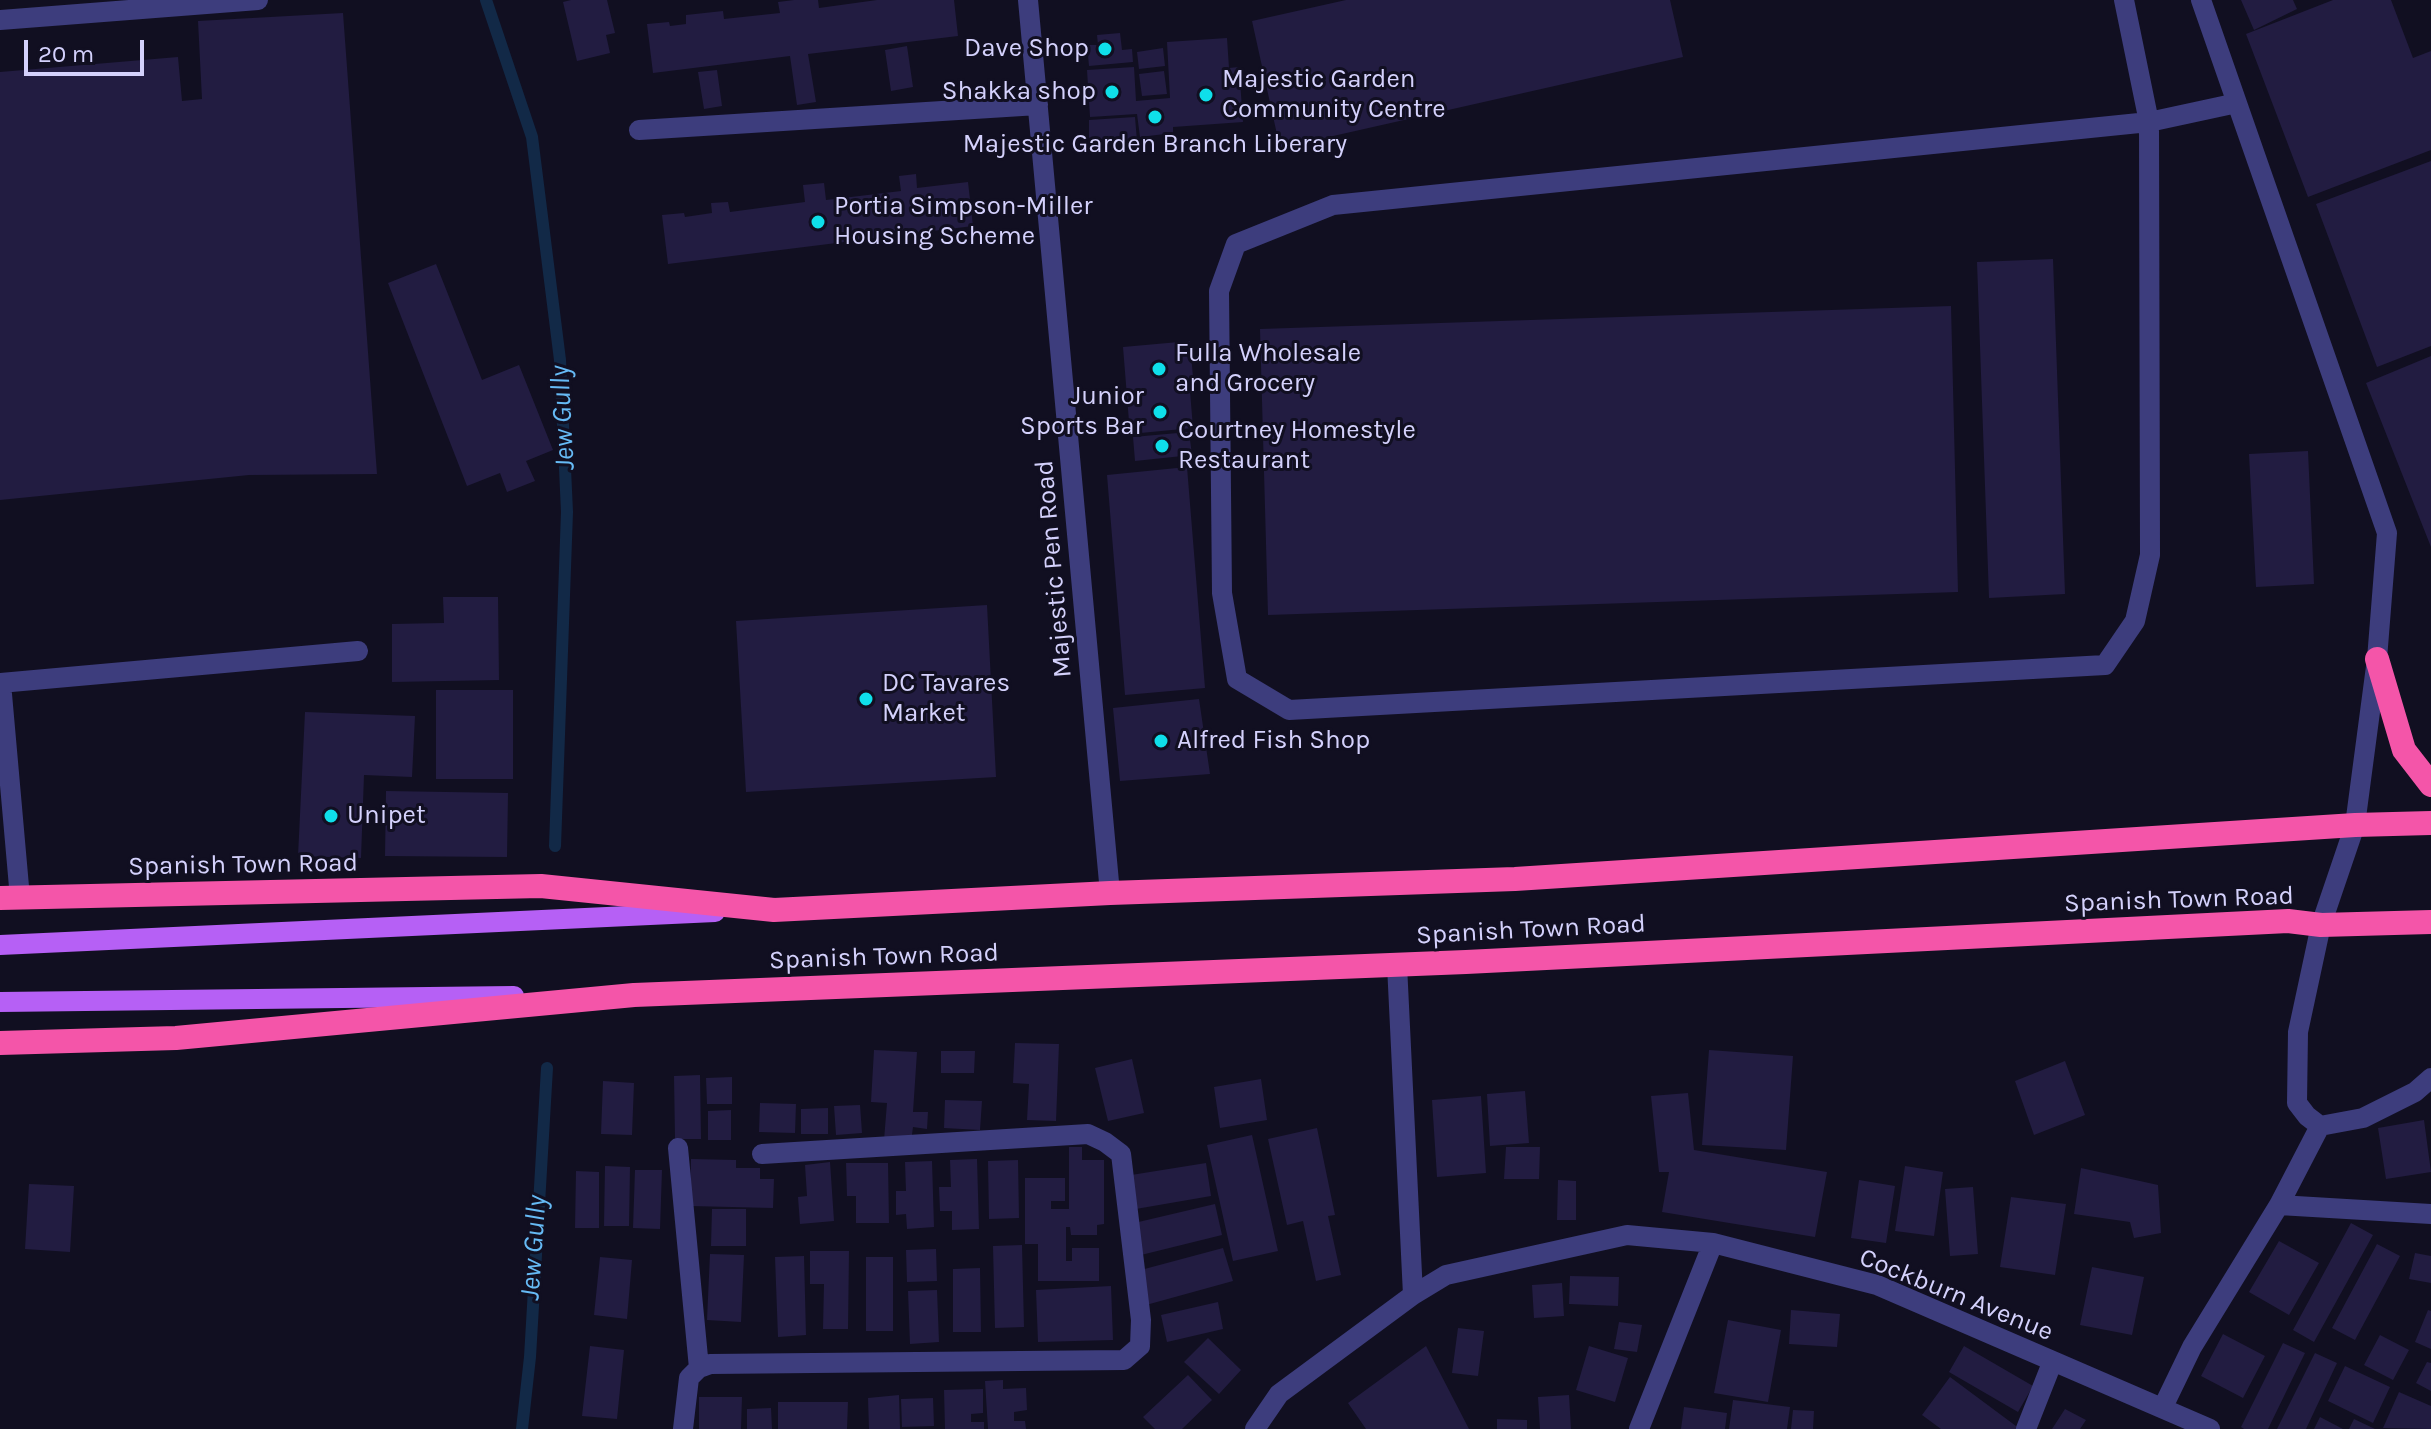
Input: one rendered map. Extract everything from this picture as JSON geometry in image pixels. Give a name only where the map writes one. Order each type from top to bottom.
[{"type":"highway","points":[[2377,659],[2404,750],[2431,785]]},
{"type":"highway","name":"Spanish Town Road","points":[[10,898],[541,886],[774,910],[1110,893],[1515,879],[2355,825],[2431,823]]},
{"type":"highway","name":"Spanish Town Road","points":[[0,1043],[176,1038],[634,995],[1397,965],[2288,921],[2321,925],[2431,922]]},
{"type":"main road","name":"Spanish Town Road","points":[[0,945],[774,910]]},
{"type":"main road","name":"Spanish Town Road","points":[[0,1002],[634,995]]},
{"type":"street","points":[[0,20],[258,0]]},
{"type":"street","name":"Majestic Pen Road","points":[[1028,0],[1110,893]]},
{"type":"street","points":[[2124,0],[2149,122],[2150,555],[2135,621],[2105,665],[1289,710],[1237,679],[1222,593],[1219,291],[1236,244],[1333,205],[2149,122],[2237,103]]},
{"type":"street","points":[[2201,0],[2387,533],[2377,659],[2355,825],[2321,925],[2298,1032],[2297,1103],[2320,1126],[2363,1118],[2415,1092],[2431,1078]]},
{"type":"street","points":[[639,130],[1038,105]]},
{"type":"street","points":[[10,898],[0,683],[358,651]]},
{"type":"street","points":[[1397,965],[1413,1295]]},
{"type":"street","points":[[2163,1407],[2192,1347],[2279,1205],[2320,1126]]},
{"type":"street","points":[[683,1429],[689,1378],[699,1368],[710,1364],[1124,1360],[1140,1346],[1141,1320],[1121,1154],[1105,1142],[1088,1134],[762,1154]]},
{"type":"street","points":[[678,1148],[699,1368]]},
{"type":"street","points":[[2279,1205],[2431,1214]]},
{"type":"street","name":"Cockburn Avenue","points":[[1255,1429],[1279,1394],[1413,1295],[1446,1275],[1627,1235],[1713,1243],[1877,1285],[2210,1429]]},
{"type":"street","points":[[1639,1429],[1713,1243]]},
{"type":"street","points":[[2026,1429],[2052,1363]]},
{"type":"building","points":[[607,0],[615,33],[606,35],[610,53],[577,61],[563,2]]},
{"type":"building","points":[[818,0],[819,8],[877,0],[954,0],[958,36],[808,54],[816,102],[797,105],[790,56],[653,73],[647,24],[686,24],[686,15],[723,11],[724,19],[780,13],[778,2]]},
{"type":"building","points":[[1346,0],[1670,0],[1683,57],[1280,148],[1252,21]]},
{"type":"building","points":[[2241,0],[2293,0],[2297,9],[2254,30]]},
{"type":"building","points":[[2333,0],[2391,0],[2413,58],[2431,51],[2431,150],[2308,197],[2246,34]]},
{"type":"building","points":[[343,13],[377,474],[249,475],[0,500],[0,72],[178,57],[182,101],[202,99],[198,21]]},
{"type":"building","name":"Dave Shop","points":[[1120,33],[1122,50],[1132,49],[1133,62],[1089,66],[1087,45],[1098,45],[1097,35]]},
{"type":"building","name":"Majestic Garden Community Centre","points":[[1227,38],[1229,68],[1239,67],[1243,122],[1173,127],[1173,133],[1140,137],[1137,114],[1090,117],[1087,70],[1134,67],[1136,101],[1170,98],[1167,42]]},
{"type":"building","points":[[907,46],[913,87],[891,91],[885,50]]},
{"type":"building","points":[[1163,48],[1165,66],[1139,69],[1137,52]]},
{"type":"building","points":[[717,70],[722,106],[704,109],[698,72]]},
{"type":"building","points":[[1164,71],[1167,94],[1142,96],[1139,74]]},
{"type":"building","points":[[1135,117],[1137,141],[1089,143],[1089,120]]},
{"type":"building","points":[[2431,161],[2431,346],[2377,367],[2316,204]]},
{"type":"building","name":"Portia Simpson-Miller Housing Scheme","points":[[916,174],[917,188],[968,182],[973,226],[668,264],[662,215],[684,213],[685,217],[712,213],[711,203],[728,202],[730,212],[805,202],[803,185],[824,183],[826,200],[901,191],[899,176]]},
{"type":"building","points":[[2053,259],[2065,594],[1989,598],[1977,262]]},
{"type":"building","points":[[436,264],[482,380],[519,365],[553,450],[526,461],[535,481],[507,492],[500,473],[467,486],[388,283]]},
{"type":"building","points":[[1951,306],[1958,592],[1268,615],[1260,329]]},
{"type":"building","points":[[1190,341],[1193,428],[1130,434],[1123,347]]},
{"type":"building","points":[[2431,356],[2431,547],[2366,383]]},
{"type":"building","name":"Courtney Homestyle Restaurant","points":[[1189,432],[1192,455],[1135,461],[1133,437]]},
{"type":"building","points":[[2308,451],[2314,584],[2256,587],[2249,454]]},
{"type":"building","points":[[1187,467],[1205,688],[1125,695],[1107,475]]},
{"type":"building","points":[[443,597],[498,597],[499,680],[392,682],[392,624],[444,623]]},
{"type":"building","name":"DC Tavares Market","points":[[987,605],[996,777],[746,792],[736,621]]},
{"type":"building","points":[[436,690],[513,690],[513,779],[436,779]]},
{"type":"building","name":"Alfred Fish Shop","points":[[1199,699],[1210,774],[1120,781],[1113,708]]},
{"type":"building","name":"Unipet","points":[[305,712],[415,716],[412,777],[364,775],[361,858],[298,856]]},
{"type":"building","points":[[386,791],[508,793],[507,857],[385,856]]},
{"type":"building","points":[[1015,1043],[1059,1044],[1056,1121],[1027,1120],[1029,1084],[1013,1083]]},
{"type":"building","points":[[874,1050],[917,1052],[913,1112],[928,1112],[927,1129],[913,1127],[911,1142],[884,1140],[887,1103],[871,1102]]},
{"type":"building","points":[[1709,1050],[1793,1056],[1786,1150],[1702,1145]]},
{"type":"building","points":[[941,1051],[975,1051],[974,1073],[941,1073]]},
{"type":"building","points":[[1132,1059],[1144,1113],[1108,1121],[1095,1068]]},
{"type":"building","points":[[2065,1061],[2085,1115],[2034,1135],[2015,1081]]},
{"type":"building","points":[[700,1075],[701,1139],[675,1139],[674,1076]]},
{"type":"building","points":[[732,1077],[732,1104],[707,1104],[706,1078]]},
{"type":"building","points":[[1261,1079],[1267,1120],[1220,1128],[1214,1087]]},
{"type":"building","points":[[603,1081],[634,1083],[632,1135],[601,1134]]},
{"type":"building","points":[[1525,1091],[1529,1143],[1490,1146],[1487,1094]]},
{"type":"building","points":[[1688,1093],[1694,1150],[1827,1172],[1815,1237],[1662,1212],[1669,1172],[1659,1172],[1651,1096]]},
{"type":"building","points":[[1481,1096],[1486,1173],[1437,1177],[1432,1100]]},
{"type":"building","points":[[945,1100],[982,1101],[980,1130],[944,1128]]},
{"type":"building","points":[[760,1103],[796,1104],[795,1133],[759,1132]]},
{"type":"building","points":[[860,1105],[862,1133],[836,1135],[834,1106]]},
{"type":"building","points":[[828,1108],[828,1134],[801,1134],[801,1109]]},
{"type":"building","points":[[731,1110],[731,1140],[708,1140],[708,1111]]},
{"type":"building","points":[[2424,1120],[2431,1172],[2386,1179],[2378,1128]]},
{"type":"building","points":[[1317,1128],[1335,1215],[1328,1216],[1341,1275],[1316,1281],[1303,1221],[1287,1225],[1268,1139]]},
{"type":"building","points":[[1252,1135],[1278,1251],[1233,1261],[1207,1145]]},
{"type":"building","points":[[1069,1147],[1082,1147],[1082,1160],[1104,1160],[1104,1224],[1097,1225],[1097,1235],[1071,1235],[1070,1227],[1066,1227],[1066,1261],[1072,1261],[1072,1248],[1099,1248],[1099,1281],[1038,1281],[1038,1244],[1025,1244],[1025,1178],[1065,1178],[1065,1201],[1051,1201],[1051,1209],[1069,1209]]},
{"type":"building","points":[[1506,1147],[1540,1147],[1539,1179],[1504,1179]]},
{"type":"building","points":[[691,1159],[736,1160],[736,1168],[760,1168],[760,1179],[774,1179],[773,1208],[690,1206]]},
{"type":"building","points":[[977,1159],[979,1229],[952,1230],[952,1211],[940,1211],[939,1187],[951,1187],[950,1160]]},
{"type":"building","points":[[1018,1160],[1019,1218],[989,1219],[988,1161]]},
{"type":"building","points":[[932,1161],[934,1227],[907,1229],[906,1214],[896,1215],[896,1191],[906,1191],[905,1162]]},
{"type":"building","points":[[830,1162],[834,1221],[800,1224],[798,1197],[807,1196],[805,1165]]},
{"type":"building","points":[[846,1163],[888,1163],[889,1223],[856,1223],[856,1196],[847,1196]]},
{"type":"building","points":[[1206,1163],[1211,1196],[1130,1210],[1125,1176]]},
{"type":"building","points":[[605,1166],[630,1167],[629,1226],[604,1226]]},
{"type":"building","points":[[1905,1166],[1943,1172],[1934,1236],[1895,1231]]},
{"type":"building","points":[[2081,1168],[2158,1185],[2161,1233],[2134,1238],[2130,1222],[2074,1214]]},
{"type":"building","points":[[635,1170],[662,1170],[660,1229],[633,1228]]},
{"type":"building","points":[[576,1171],[599,1172],[599,1228],[575,1228]]},
{"type":"building","points":[[1558,1180],[1576,1181],[1576,1220],[1557,1220]]},
{"type":"building","points":[[1859,1180],[1895,1186],[1886,1243],[1851,1238]]},
{"type":"building","points":[[29,1184],[74,1186],[70,1252],[25,1249]]},
{"type":"building","points":[[1973,1187],[1978,1254],[1950,1256],[1945,1189]]},
{"type":"building","points":[[2011,1197],[2066,1204],[2055,1275],[2000,1267]]},
{"type":"building","points":[[1215,1204],[1222,1235],[1137,1256],[1130,1224]]},
{"type":"building","points":[[712,1209],[746,1209],[746,1246],[711,1246]]},
{"type":"building","points":[[2351,1223],[2373,1235],[2314,1342],[2293,1330]]},
{"type":"building","points":[[2279,1241],[2319,1263],[2289,1315],[2249,1292]]},
{"type":"building","points":[[2377,1244],[2400,1256],[2355,1340],[2332,1328]]},
{"type":"building","points":[[1022,1245],[1024,1327],[995,1328],[993,1246]]},
{"type":"building","points":[[1223,1248],[1233,1281],[1146,1305],[1137,1271]]},
{"type":"building","points":[[936,1249],[937,1281],[907,1282],[906,1250]]},
{"type":"building","points":[[810,1251],[849,1251],[848,1329],[823,1329],[824,1284],[810,1284]]},
{"type":"building","points":[[2415,1253],[2431,1256],[2431,1283],[2409,1279]]},
{"type":"building","points":[[710,1254],[744,1255],[741,1322],[707,1320]]},
{"type":"building","points":[[804,1256],[806,1335],[778,1337],[775,1257]]},
{"type":"building","points":[[600,1257],[632,1260],[627,1319],[594,1315]]},
{"type":"building","points":[[866,1257],[893,1257],[893,1331],[866,1331]]},
{"type":"building","points":[[2092,1267],[2144,1277],[2132,1335],[2080,1325]]},
{"type":"building","points":[[980,1268],[981,1332],[953,1332],[953,1269]]},
{"type":"building","points":[[1570,1276],[1619,1277],[1618,1306],[1569,1304]]},
{"type":"building","points":[[1562,1283],[1564,1316],[1534,1318],[1532,1285]]},
{"type":"building","points":[[1111,1286],[1113,1340],[1038,1342],[1036,1290]]},
{"type":"building","points":[[937,1290],[939,1342],[910,1344],[908,1291]]},
{"type":"building","points":[[1218,1302],[1223,1329],[1167,1342],[1161,1315]]},
{"type":"building","points":[[1791,1310],[1840,1314],[1837,1347],[1789,1344]]},
{"type":"building","points":[[2428,1310],[2431,1311],[2431,1349],[2415,1342]]},
{"type":"building","points":[[1728,1320],[1781,1330],[1768,1402],[1714,1393]]},
{"type":"building","points":[[1619,1322],[1642,1325],[1637,1352],[1614,1349]]},
{"type":"building","points":[[1458,1328],[1484,1331],[1478,1376],[1452,1373]]},
{"type":"building","points":[[2223,1334],[2265,1356],[2243,1398],[2201,1376]]},
{"type":"building","points":[[2380,1335],[2409,1350],[2393,1380],[2364,1365]]},
{"type":"building","points":[[1208,1338],[1241,1370],[1219,1394],[1184,1362]]},
{"type":"building","points":[[2283,1343],[2305,1353],[2268,1429],[2244,1429],[2241,1427]]},
{"type":"building","points":[[590,1346],[624,1350],[617,1419],[582,1416]]},
{"type":"building","points":[[1426,1346],[1469,1429],[1366,1429],[1348,1403]]},
{"type":"building","points":[[1589,1346],[1628,1358],[1615,1402],[1576,1390]]},
{"type":"building","points":[[1964,1346],[2033,1386],[2018,1412],[1949,1372]]},
{"type":"building","points":[[2315,1353],[2337,1363],[2306,1429],[2277,1429]]},
{"type":"building","points":[[2427,1362],[2431,1363],[2431,1391],[2416,1383]]},
{"type":"building","points":[[2345,1366],[2390,1387],[2373,1423],[2328,1401]]},
{"type":"building","points":[[1188,1375],[1212,1400],[1182,1429],[1155,1429],[1143,1417]]},
{"type":"building","points":[[1950,1377],[2020,1429],[1941,1429],[1922,1415]]},
{"type":"building","points":[[1003,1380],[1003,1389],[1026,1388],[1027,1410],[1014,1412],[1014,1421],[1025,1421],[1026,1429],[988,1429],[985,1381]]},
{"type":"building","points":[[983,1389],[983,1413],[971,1414],[971,1422],[984,1422],[984,1429],[945,1429],[944,1390]]},
{"type":"building","points":[[2399,1392],[2431,1406],[2431,1429],[2383,1428]]},
{"type":"building","points":[[899,1395],[900,1429],[869,1429],[868,1398]]},
{"type":"building","points":[[1569,1395],[1571,1429],[1540,1429],[1538,1397]]},
{"type":"building","points":[[699,1397],[742,1397],[741,1429],[699,1429]]},
{"type":"building","points":[[933,1398],[934,1426],[902,1427],[901,1399]]},
{"type":"building","points":[[1733,1400],[1790,1407],[1787,1429],[1729,1429]]},
{"type":"building","points":[[778,1402],[848,1402],[847,1429],[778,1429]]},
{"type":"building","points":[[1684,1407],[1727,1413],[1725,1429],[1681,1429]]},
{"type":"building","points":[[771,1408],[772,1429],[747,1429],[747,1409]]},
{"type":"building","points":[[2065,1409],[2086,1420],[2080,1429],[2052,1429]]},
{"type":"building","points":[[1793,1410],[1814,1411],[1813,1429],[1791,1429]]},
{"type":"building","points":[[2320,1417],[2343,1429],[2314,1429]]},
{"type":"building","points":[[1497,1419],[1527,1420],[1527,1429],[1497,1429]]},
{"type":"building","points":[[2354,1419],[2375,1429],[2349,1429]]},
{"type":"waterway","name":"Jew Gully","points":[[486,0],[532,137],[560,360],[567,512],[555,846]]},
{"type":"waterway","name":"Jew Gully","points":[[522,1429],[530,1357],[547,1068]]},
{"type":"place","name":"Dave Shop","points":[[1105,49]]},
{"type":"place","name":"Shakka shop","points":[[1112,92]]},
{"type":"place","name":"Majestic Garden Community Centre","points":[[1206,95]]},
{"type":"place","name":"Majestic Garden Branch Liberary","points":[[1155,117]]},
{"type":"place","name":"Portia Simpson-Miller Housing Scheme","points":[[818,222]]},
{"type":"place","name":"Fulla Wholesale and Grocery","points":[[1159,369]]},
{"type":"place","name":"Junior Sports Bar","points":[[1160,412]]},
{"type":"place","name":"Courtney Homestyle Restaurant","points":[[1162,446]]},
{"type":"place","name":"DC Tavares Market","points":[[866,699]]},
{"type":"place","name":"Alfred Fish Shop","points":[[1161,741]]},
{"type":"place","name":"Unipet","points":[[331,816]]}]
